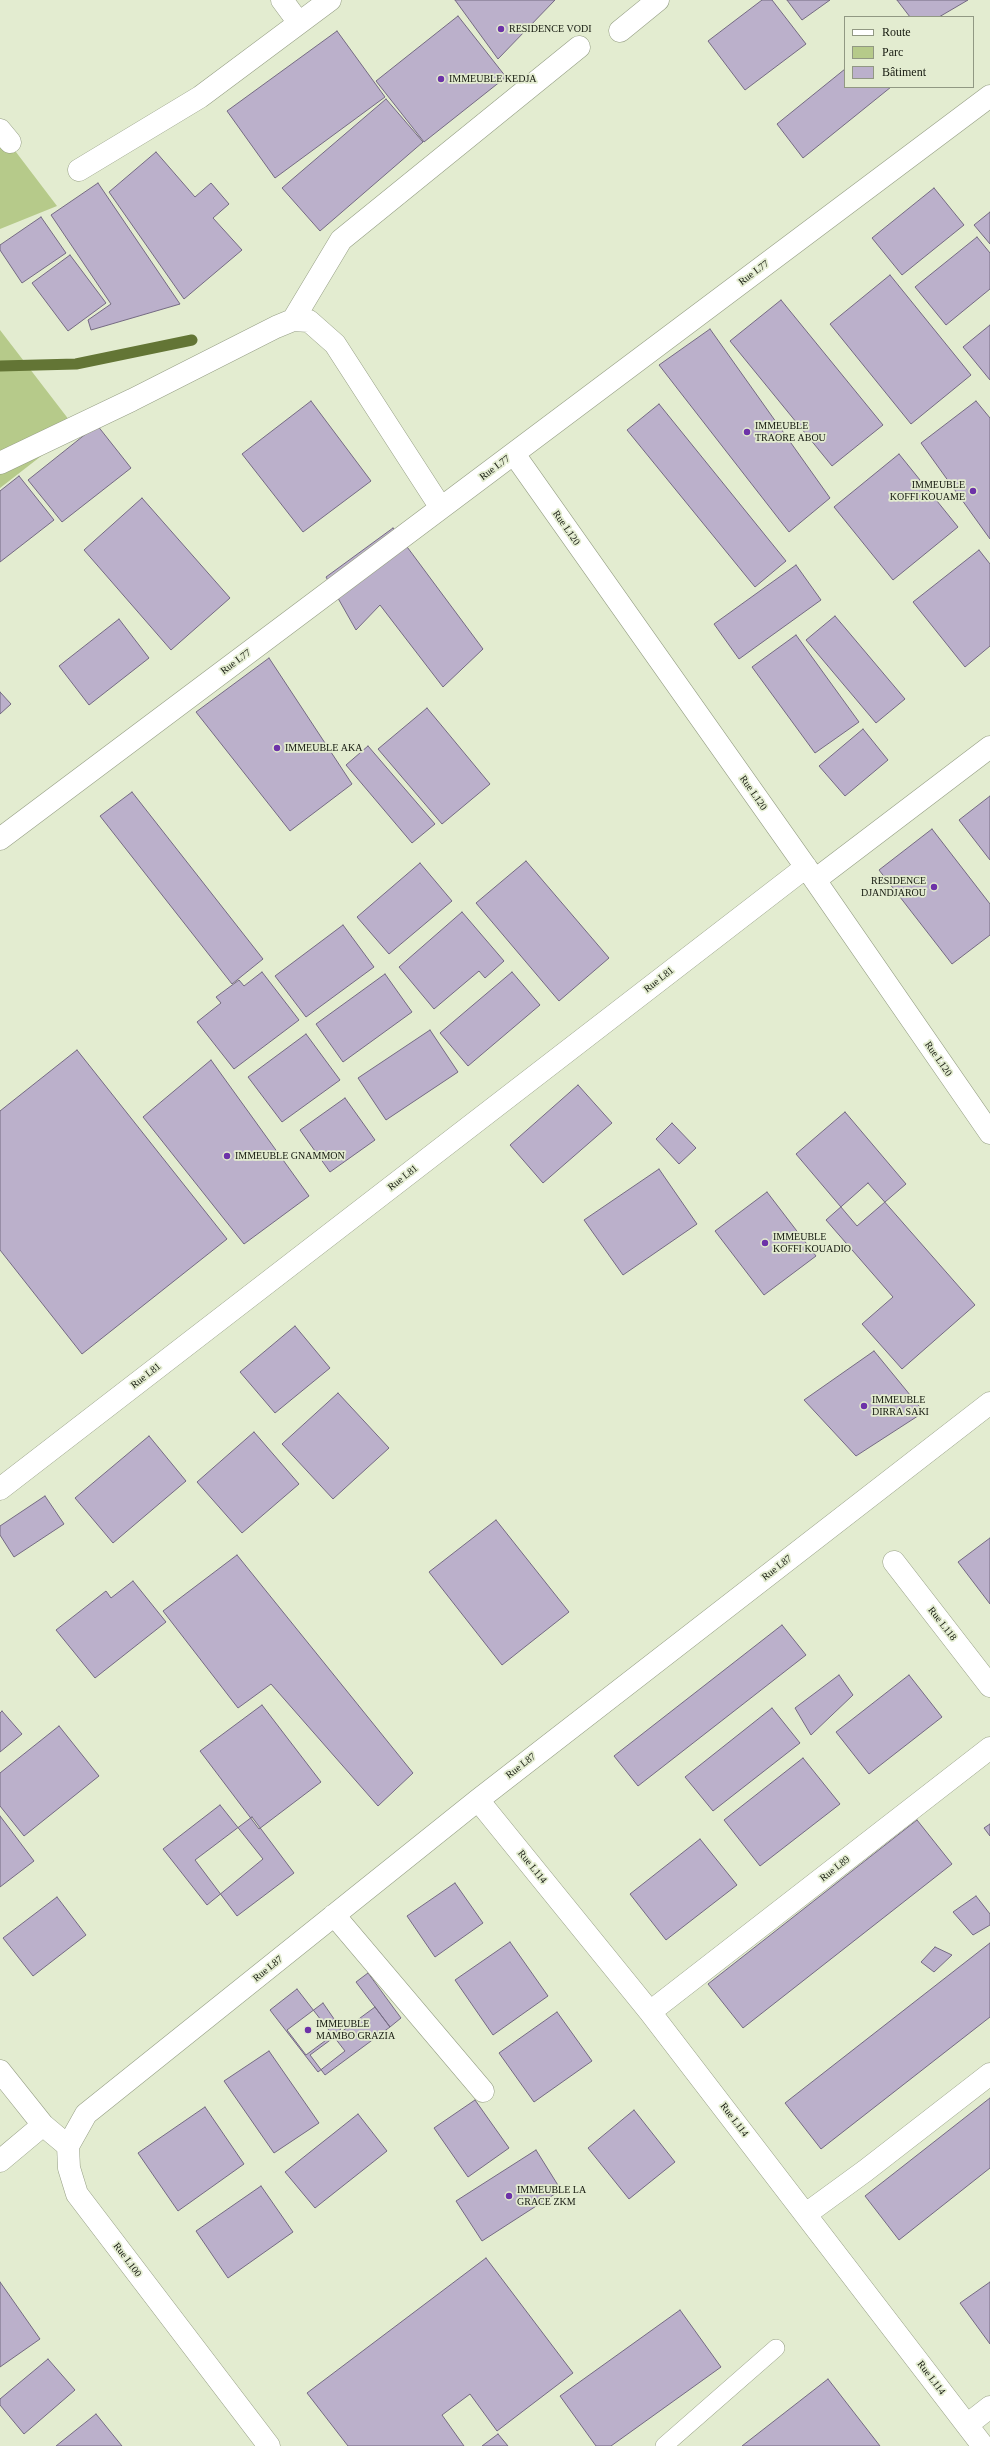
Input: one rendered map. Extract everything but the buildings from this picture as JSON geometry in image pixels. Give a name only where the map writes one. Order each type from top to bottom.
[{"type":"street","points":[[282,0],[299,22]]},
{"type":"street","points":[[79,170],[200,97],[330,0]]},
{"type":"street","points":[[620,31],[658,0]]},
{"type":"street","points":[[293,320],[341,240],[579,47]]},
{"type":"street","name":"Rue L77","points":[[0,839],[990,96]]},
{"type":"street","points":[[0,463],[293,320],[309,321],[321,330],[335,344],[441,508]]},
{"type":"street","name":"Rue L120","points":[[514,454],[810,874],[990,1134]]},
{"type":"street","name":"Rue L81","points":[[0,1489],[810,874],[990,747]]},
{"type":"street","name":"Rue L87","points":[[68,2146],[75,2131],[86,2114],[478,1800],[990,1403]]},
{"type":"street","name":"Rue L118","points":[[894,1562],[990,1686]]},
{"type":"street","name":"Rue L89","points":[[650,2012],[990,1748]]},
{"type":"street","name":"Rue L114","points":[[478,1800],[650,2012],[983,2446]]},
{"type":"street","points":[[334,1915],[483,2090]]},
{"type":"street","points":[[0,2071],[43,2125],[68,2146]]},
{"type":"street","points":[[806,2214],[865,2171],[990,2074]]},
{"type":"street","points":[[0,2161],[43,2125]]},
{"type":"street","name":"Rue L100","points":[[68,2146],[69,2168],[77,2194],[269,2446]]},
{"type":"street","points":[[967,2425],[990,2407]]},
{"type":"lane","points":[[664,2446],[776,2348]]},
{"type":"green space","points":[[0,131],[57,206],[0,229]]},
{"type":"green space","points":[[0,330],[76,429],[0,488]]},
{"type":"waterway","points":[[0,366],[76,364],[192,340]]},
{"type":"place","name":"RESIDENCE VODI","points":[[501,29]]},
{"type":"place","name":"IMMEUBLE KEDJA","points":[[441,79]]},
{"type":"place","name":"IMMEUBLE TRAORE ABOU","points":[[747,432]]},
{"type":"place","name":"IMMEUBLE KOFFI KOUAME","points":[[973,491]]},
{"type":"place","name":"IMMEUBLE AKA","points":[[277,748]]},
{"type":"place","name":"RESIDENCE DJANDJAROU","points":[[934,887]]},
{"type":"place","name":"IMMEUBLE GNAMMON","points":[[227,1156]]},
{"type":"place","name":"IMMEUBLE KOFFI KOUADIO","points":[[765,1243]]},
{"type":"place","name":"IMMEUBLE DIRRA SAKI","points":[[864,1406]]},
{"type":"place","name":"IMMEUBLE MAMBO GRAZIA","points":[[308,2030]]},
{"type":"place","name":"IMMEUBLE LA GRACE ZKM","points":[[509,2196]]}]
